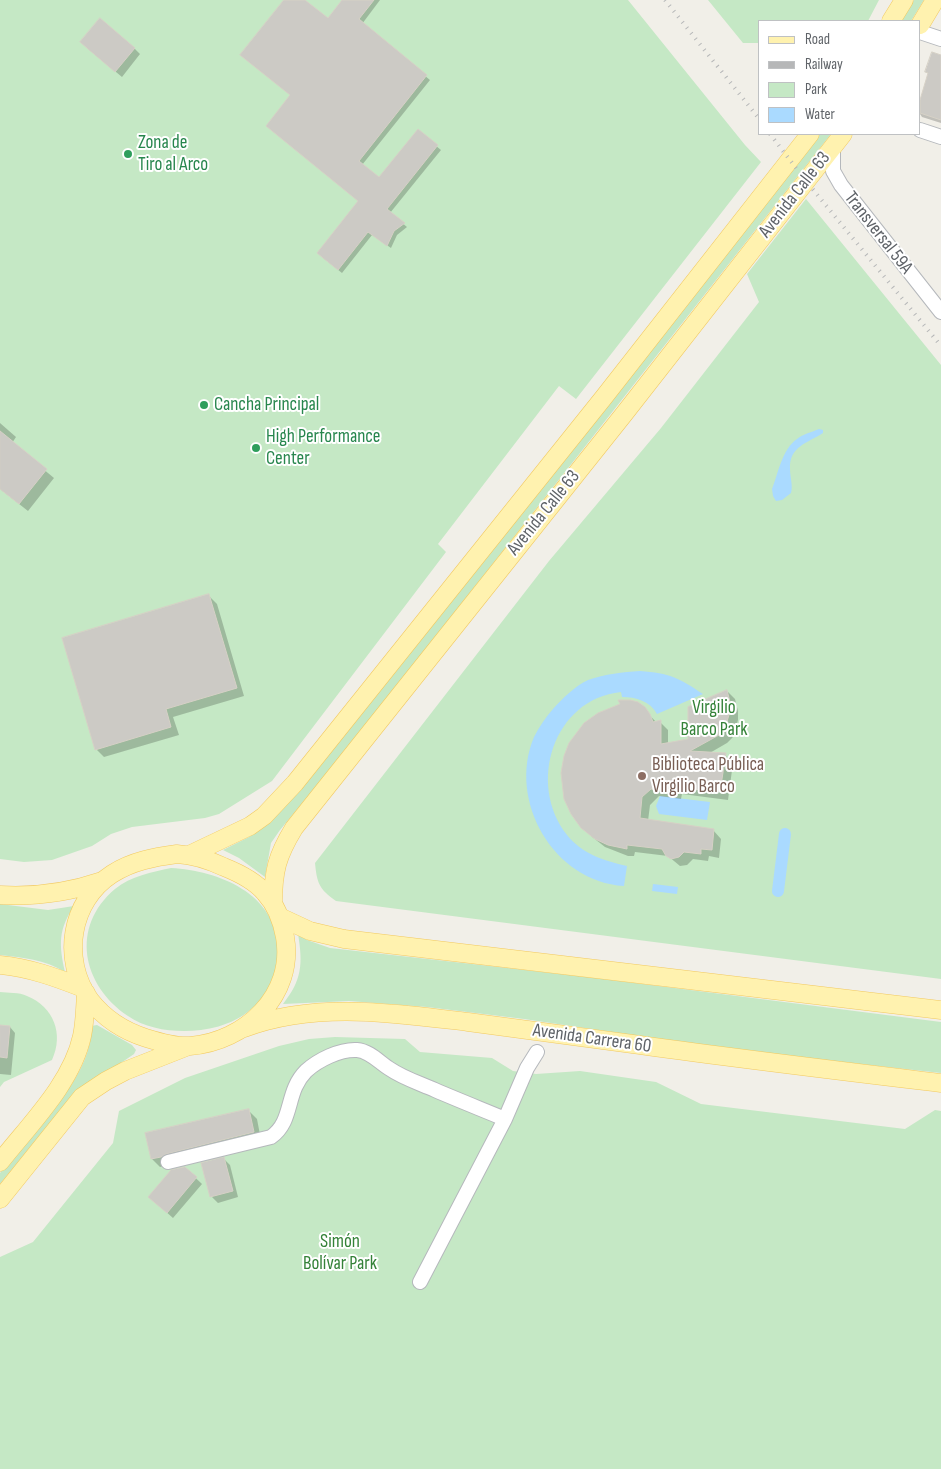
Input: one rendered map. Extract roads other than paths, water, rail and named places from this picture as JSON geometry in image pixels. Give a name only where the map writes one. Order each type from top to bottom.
[{"type":"main road","points":[[892,20],[904,0]]},
{"type":"main road","points":[[921,23],[935,0]]},
{"type":"main road","name":"Avenida Calle 63","points":[[189,855],[250,826],[264,816],[285,795],[604,397],[809,135]]},
{"type":"main road","name":"Avenida Calle 63","points":[[244,1028],[262,1012],[274,996],[282,978],[286,961],[286,943],[277,910],[274,871],[279,855],[294,828],[624,414],[838,140]]},
{"type":"main road","points":[[189,1046],[152,1040],[124,1028],[106,1017],[84,991],[73,953],[73,934],[77,918],[86,901],[103,881],[113,873],[141,861],[177,854],[189,855],[210,861],[245,877],[264,892],[277,910],[310,931],[344,939],[941,1010]]},
{"type":"main road","points":[[0,895],[17,896],[63,892],[103,881]]},
{"type":"main road","points":[[0,965],[23,967],[44,973],[84,991]]},
{"type":"main road","points":[[0,1162],[60,1086],[71,1068],[82,1035],[84,991]]},
{"type":"main road","name":"Avenida Carrera 60","points":[[244,1028],[278,1017],[304,1013],[374,1011],[549,1032],[728,1058],[941,1083]]},
{"type":"main road","points":[[0,1199],[82,1097],[125,1071],[189,1046],[230,1036],[244,1028]]},
{"type":"street","points":[[921,32],[941,39]]},
{"type":"street","points":[[921,130],[941,137]]},
{"type":"street","name":"Transversal 59A","points":[[838,140],[834,171],[841,185],[941,312]]},
{"type":"street","points":[[168,1162],[272,1137],[283,1126],[294,1089],[305,1072],[327,1058],[351,1050],[364,1051],[403,1076],[505,1119]]},
{"type":"street","points":[[420,1282],[505,1119],[527,1068],[537,1052]]},
{"type":"water","points":[[819,429],[823,430],[823,433],[800,446],[793,455],[790,469],[791,493],[782,500],[776,501],[772,489],[781,462],[788,449],[799,437]]},
{"type":"water","points":[[640,671],[674,677],[703,694],[657,714],[647,703],[637,699],[622,697],[621,692],[598,698],[578,710],[563,727],[554,747],[549,769],[549,792],[555,814],[567,835],[586,851],[610,862],[627,866],[624,886],[599,881],[577,870],[558,854],[543,834],[532,811],[527,787],[527,762],[534,737],[540,726],[553,709],[574,689],[594,678]]},
{"type":"water","points":[[660,796],[710,802],[707,820],[659,814],[656,806]]},
{"type":"water","points":[[653,884],[678,887],[677,894],[652,891]]},
{"type":"waterway","points":[[778,891],[785,834]]},
{"type":"railway","points":[[665,0],[758,117]]},
{"type":"railway","points":[[771,135],[941,346]]},
{"type":"place","name":"Zona de Tiro al Arco","points":[[128,154]]},
{"type":"place","name":"Cancha Principal","points":[[204,405]]},
{"type":"place","name":"High Performance Center","points":[[256,448]]},
{"type":"place","name":"Biblioteca Pública Virgilio Barco","points":[[642,776]]},
{"type":"park label","name":"Virgilio Barco Park","points":[[714,719]]},
{"type":"park label","name":"Simón Bolívar Park","points":[[340,1253]]}]
